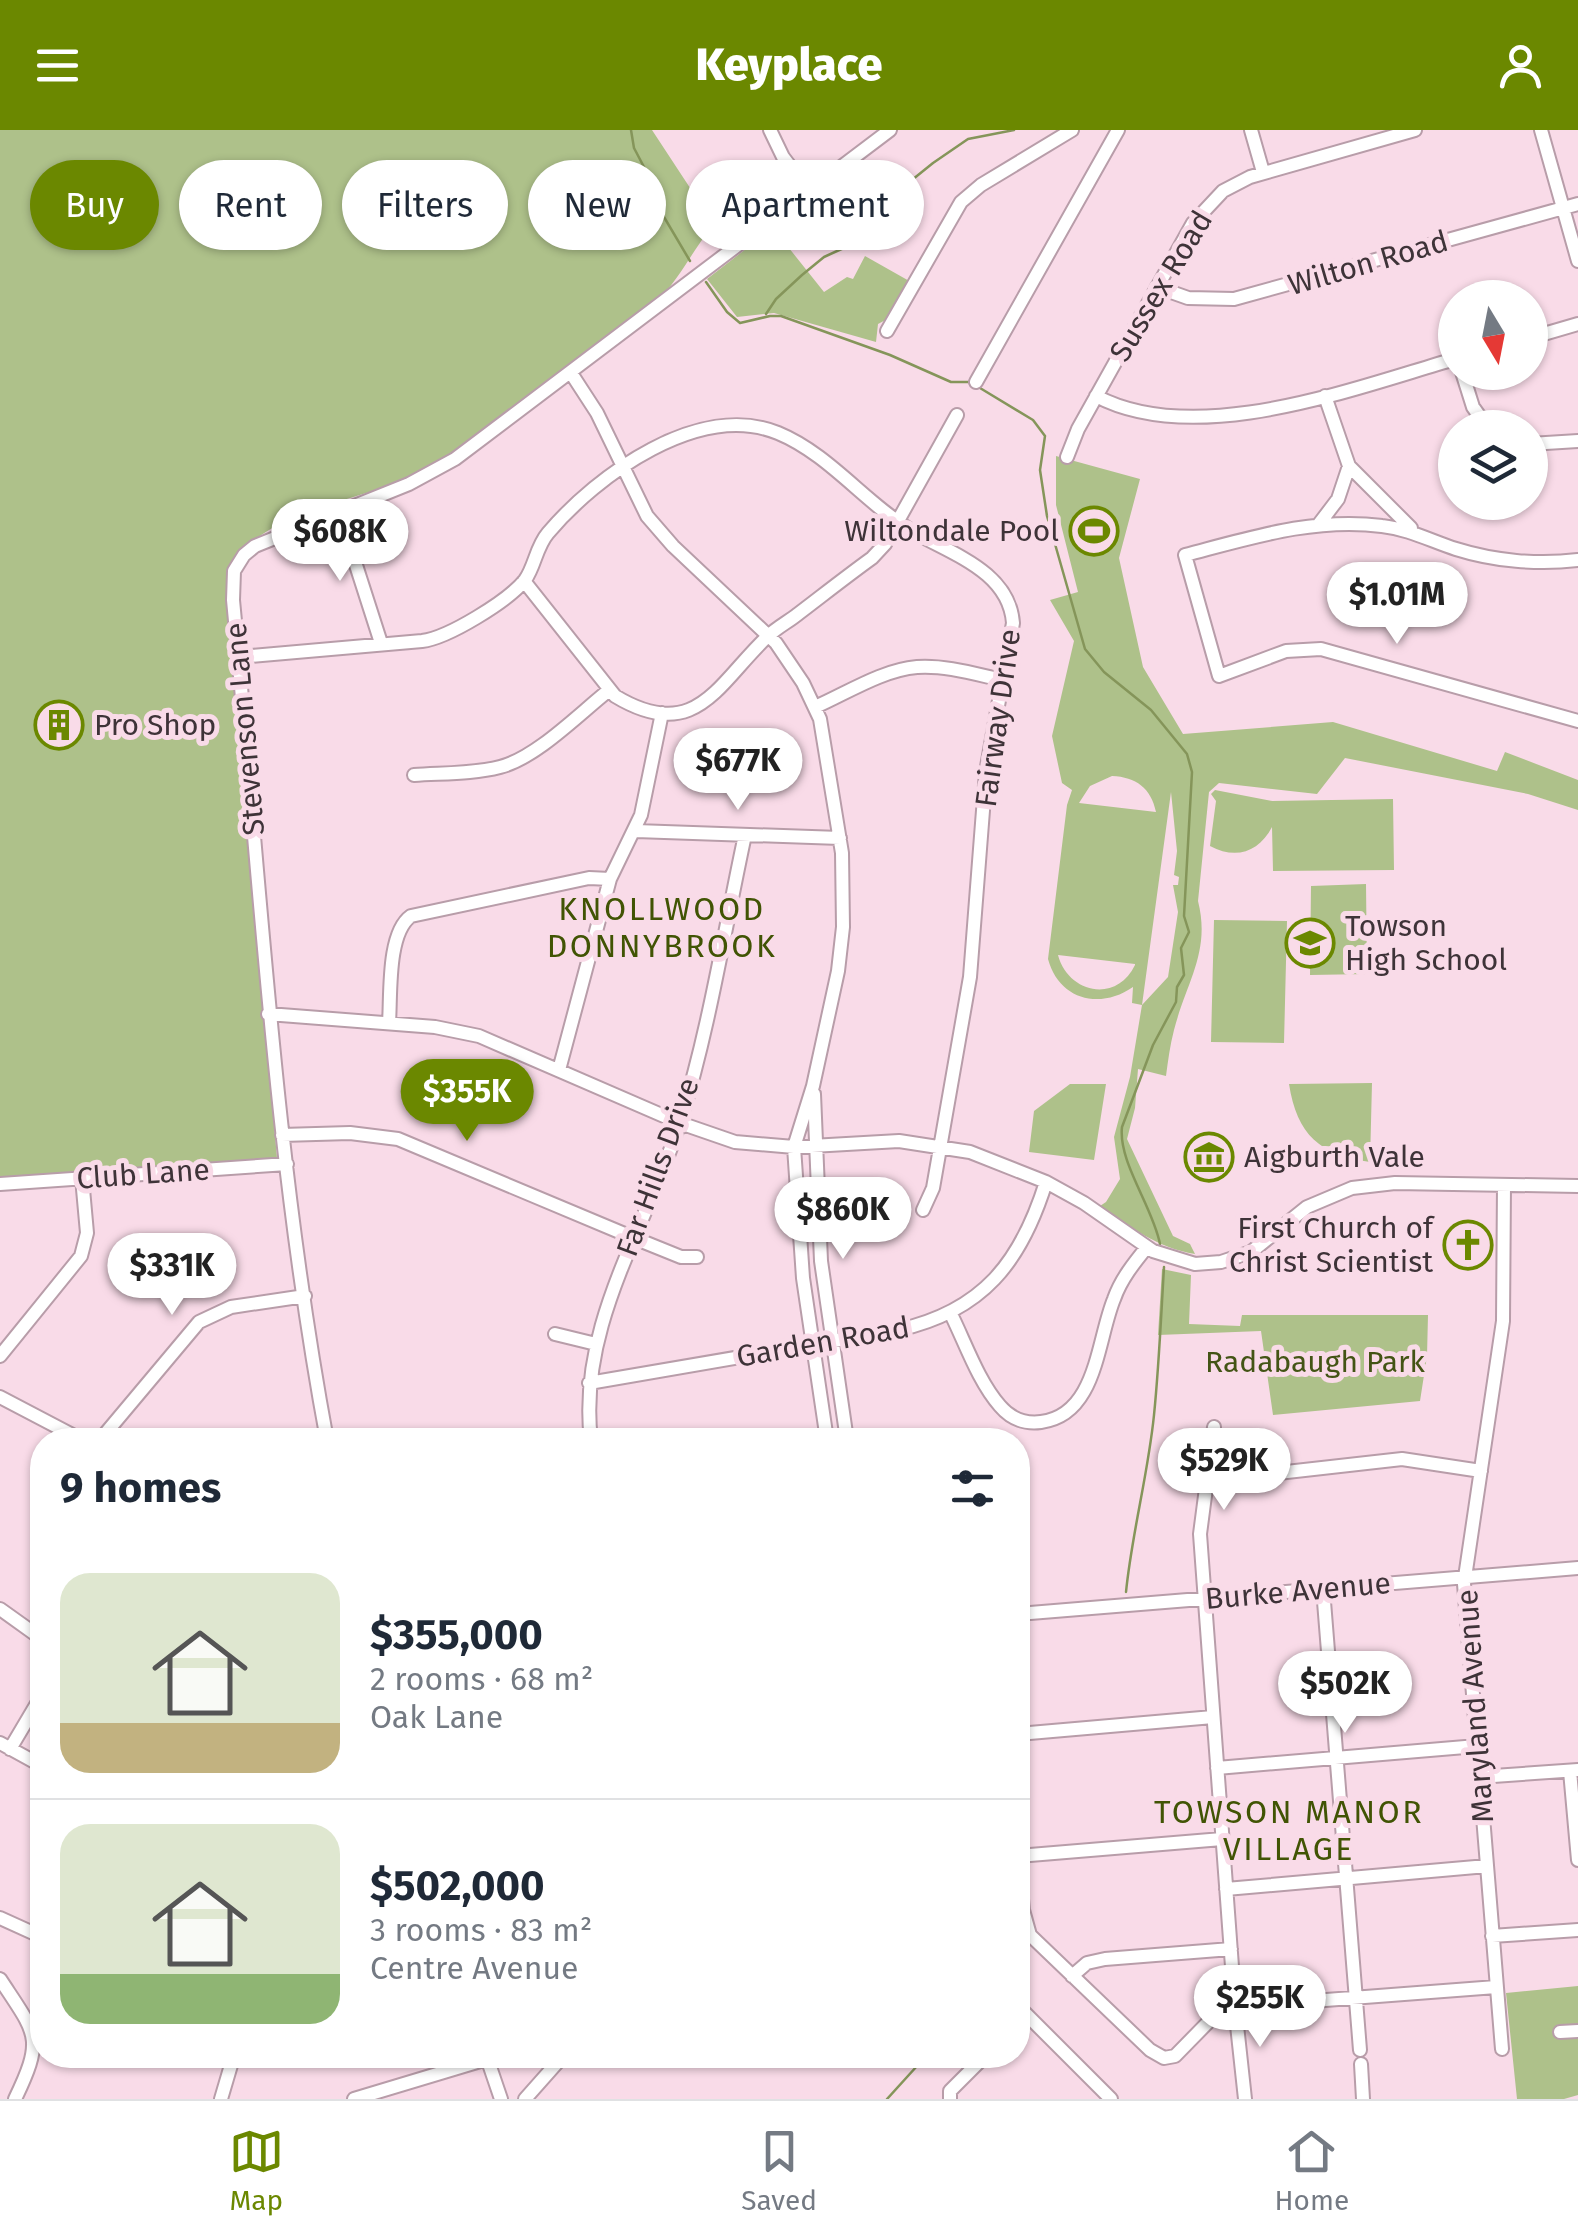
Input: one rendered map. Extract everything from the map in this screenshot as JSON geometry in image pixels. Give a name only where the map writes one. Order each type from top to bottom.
[{"type":"street","points":[[770,130],[785,160]]},
{"type":"street","name":"Stevenson Lane","points":[[850,160],[890,130]]},
{"type":"street","points":[[888,331],[961,202],[980,185],[1072,130]]},
{"type":"street","points":[[1251,130],[1263,172]]},
{"type":"street","name":"Sussex Road","points":[[1067,458],[1078,429],[1194,223],[1223,190],[1263,172],[1415,130]]},
{"type":"street","points":[[1542,130],[1578,261]]},
{"type":"street","points":[[976,382],[1116,131]]},
{"type":"street","name":"Wilton Road","points":[[1158,288],[1188,298],[1234,299],[1578,204]]},
{"type":"street","name":"Stevenson Lane","points":[[325,1428],[268,1014],[233,584],[238,563],[267,538],[394,491],[440,468],[731,250]]},
{"type":"street","points":[[1548,333],[1578,324]]},
{"type":"street","points":[[1096,396],[1160,414],[1218,416],[1277,408],[1438,364]]},
{"type":"street","points":[[571,373],[596,413],[640,506],[661,534],[768,634],[795,669],[816,707],[823,731],[844,882],[840,950],[813,1086],[794,1147],[800,1251],[825,1428]]},
{"type":"street","points":[[1325,396],[1349,466],[1416,532]]},
{"type":"street","points":[[239,657],[431,640],[446,635],[524,581],[608,690],[636,707],[662,713],[688,710],[709,700],[768,634],[872,558],[898,522],[956,415]]},
{"type":"street","name":"Fairway Drive","points":[[524,581],[545,536],[578,502],[622,468],[680,436],[702,428],[736,424],[756,426],[797,442],[898,522],[978,568],[1003,588],[1013,622],[986,772],[970,977],[932,1188],[923,1210]]},
{"type":"street","points":[[1548,443],[1578,441]]},
{"type":"street","points":[[1318,524],[1338,499],[1349,466]]},
{"type":"street","points":[[339,512],[382,643]]},
{"type":"street","points":[[1578,560],[1546,563],[1476,554],[1416,532],[1362,524],[1318,524],[1186,555],[1218,676],[1286,651],[1321,649],[1578,720]]},
{"type":"street","points":[[816,707],[889,674],[916,667],[1002,680]]},
{"type":"street","points":[[414,775],[488,770],[509,764],[544,742],[608,690]]},
{"type":"street","points":[[559,1070],[610,880],[636,830],[662,713]]},
{"type":"street","points":[[636,830],[840,838]]},
{"type":"street","name":"Far Hills Drive","points":[[591,1428],[589,1383],[596,1344],[680,1124],[745,835]]},
{"type":"street","points":[[389,1024],[396,939],[404,921],[411,916],[589,878],[610,880]]},
{"type":"street","points":[[268,1014],[434,1027],[479,1036],[680,1124],[734,1142],[794,1147],[882,1141],[940,1146],[987,1157],[1046,1182],[1147,1247],[1187,1263],[1222,1262],[1252,1252],[1307,1207],[1342,1190],[1395,1183],[1578,1186]]},
{"type":"street","points":[[813,1086],[821,1262],[846,1428]]},
{"type":"street","points":[[282,1135],[350,1134],[398,1139],[634,1238],[681,1256],[697,1256]]},
{"type":"street","name":"Club Lane","points":[[0,1184],[287,1164]]},
{"type":"street","points":[[0,1356],[81,1256],[87,1232],[82,1178]]},
{"type":"street","name":"Garden Road","points":[[589,1383],[912,1327],[950,1312],[987,1286],[1014,1256],[1033,1224],[1046,1182]]},
{"type":"street","name":"Maryland Avenue","points":[[1502,2050],[1465,1577],[1503,1321],[1504,1185]]},
{"type":"street","points":[[950,1312],[998,1404],[1026,1423],[1056,1420],[1081,1398],[1112,1301],[1147,1247]]},
{"type":"street","points":[[110,1428],[199,1322],[231,1307],[304,1296]]},
{"type":"street","points":[[555,1334],[596,1344]]},
{"type":"street","points":[[0,1397],[59,1428]]},
{"type":"street","points":[[1214,1427],[1200,1534],[1230,1949],[1245,2099]]},
{"type":"street","points":[[1207,1480],[1402,1459],[1481,1471]]},
{"type":"street","name":"Burke Avenue","points":[[1030,1613],[1578,1568]]},
{"type":"street","points":[[1323,1588],[1364,2099]]},
{"type":"street","points":[[0,1609],[30,1630]]},
{"type":"street","points":[[30,1712],[5,1746],[30,1760]]},
{"type":"street","points":[[1030,1733],[1213,1718]]},
{"type":"street","points":[[1217,1768],[1477,1746]]},
{"type":"street","points":[[1480,1777],[1574,1770],[1578,1860]]},
{"type":"street","points":[[1030,1855],[1222,1839]]},
{"type":"street","points":[[1226,1888],[1487,1866]]},
{"type":"street","points":[[0,1918],[30,1932]]},
{"type":"street","points":[[1492,1936],[1578,1930]]},
{"type":"street","points":[[1030,1932],[1150,2050],[1164,2058],[1175,2056],[1222,2008],[1496,1987]]},
{"type":"street","points":[[1072,1976],[1092,1962],[1230,1949]]},
{"type":"street","points":[[0,1979],[30,2028]]},
{"type":"street","points":[[1030,2018],[1112,2099]]},
{"type":"street","points":[[1560,2032],[1578,2031]]},
{"type":"street","points":[[15,2099],[30,2061]]},
{"type":"street","points":[[220,2099],[230,2068]]},
{"type":"street","points":[[354,2099],[452,2068]]},
{"type":"street","points":[[491,2068],[501,2099]]},
{"type":"street","points":[[525,2099],[552,2068]]},
{"type":"street","points":[[950,2099],[950,2091],[973,2068]]},
{"type":"green space","points":[[0,130],[652,130],[686,182],[686,250],[695,250],[657,301],[434,464],[387,486],[274,527],[254,540],[227,576],[277,1158],[0,1179]]},
{"type":"green space","points":[[745,250],[791,250],[824,292],[847,277],[853,279],[865,256],[911,282],[893,316],[878,324],[876,342],[774,313],[737,317],[707,279]]},
{"type":"green space","points":[[1056,456],[1140,479],[1119,558],[1143,667],[1183,734],[1333,722],[1497,771],[1505,752],[1578,780],[1578,810],[1528,794],[1345,758],[1317,794],[1219,783],[1209,792],[1198,901],[1199,952],[1174,1030],[1166,1076],[1138,1069],[1135,1108],[1127,1139],[1173,1236],[1190,1244],[1195,1254],[1157,1242],[1100,1206],[1120,1179],[1114,1137],[1130,1077],[1142,1005],[1132,1003],[1133,987],[1095,999],[1071,992],[1053,973],[1048,959],[1072,790],[1062,783],[1052,736],[1074,641],[1050,600],[1078,592],[1056,505]],"holes":[[[1112,776],[1141,785],[1156,812],[1079,803],[1090,786]],[[1171,792],[1177,851],[1174,875],[1179,877],[1178,885],[1173,885],[1178,912],[1168,977],[1142,1005]],[[1058,955],[1135,964],[1127,977],[1105,989],[1082,985],[1063,968]]]},
{"type":"green space","points":[[1215,790],[1272,801],[1393,799],[1394,870],[1273,871],[1272,827],[1254,848],[1246,851],[1229,852],[1210,846],[1216,801],[1211,794]]},
{"type":"green space","points":[[1366,884],[1367,974],[1310,975],[1311,886]]},
{"type":"green space","points":[[1214,920],[1287,921],[1284,1043],[1211,1042]]},
{"type":"green space","points":[[1372,1083],[1370,1162],[1337,1154],[1314,1140],[1298,1117],[1289,1084]]},
{"type":"green space","points":[[1070,1084],[1106,1084],[1094,1160],[1029,1152],[1034,1111]]},
{"type":"green space","name":"Radabaugh Park","points":[[1162,1269],[1191,1275],[1189,1324],[1240,1326],[1242,1315],[1428,1315],[1420,1401],[1273,1415],[1261,1331],[1158,1335]]},
{"type":"green space","points":[[1578,1986],[1578,2095],[1564,2099],[1517,2099],[1506,1993]]},
{"type":"waterway","points":[[631,130],[634,148],[654,186],[664,217],[690,261]]},
{"type":"waterway","points":[[766,314],[802,275],[824,257],[846,247],[862,224],[890,204],[902,188],[933,163],[968,139],[1014,130]]},
{"type":"waterway","points":[[706,282],[740,323],[781,316],[890,355],[951,382],[969,382]]},
{"type":"waterway","points":[[980,388],[1033,420],[1045,436],[1040,470],[1047,516],[1085,649],[1104,672],[1151,710],[1187,754],[1192,772],[1184,916],[1189,932],[1181,948],[1184,975],[1122,1127],[1125,1155],[1160,1244]]},
{"type":"waterway","points":[[1126,1592],[1154,1415],[1164,1267]]},
{"type":"waterway","points":[[887,2099],[915,2068]]},
{"type":"place","name":"Wiltondale Pool","points":[[1094,531]]},
{"type":"place","name":"Pro Shop","points":[[59,725]]},
{"type":"place","name":"Towson High School","points":[[1310,943]]},
{"type":"place","name":"Aigburth Vale","points":[[1209,1157]]},
{"type":"place","name":"First Church of Christ Scientist","points":[[1468,1245]]},
{"type":"district","name":"KNOLLWOOD DONNYBROOK","points":[[662,928]]},
{"type":"district","name":"TOWSON MANOR VILLAGE","points":[[1289,1830]]}]
